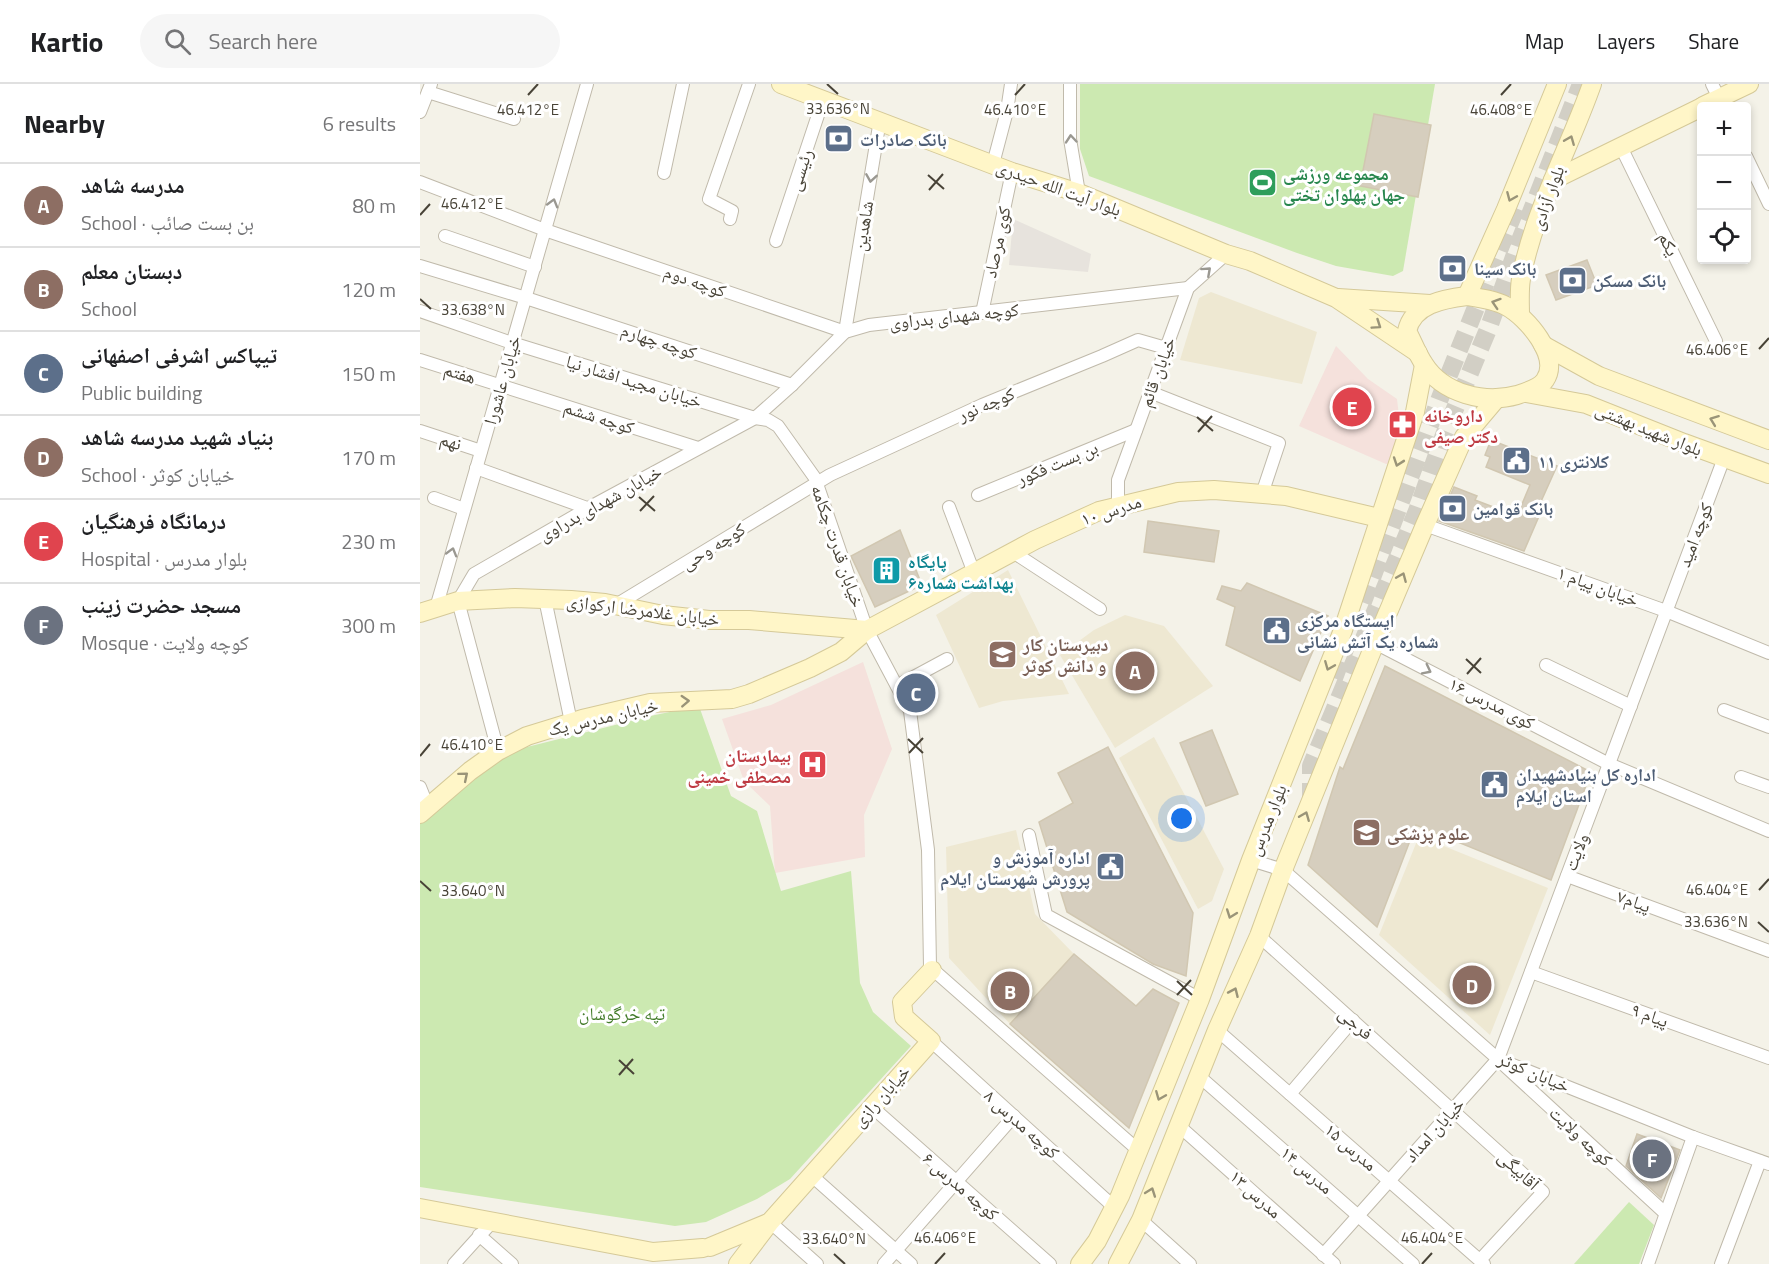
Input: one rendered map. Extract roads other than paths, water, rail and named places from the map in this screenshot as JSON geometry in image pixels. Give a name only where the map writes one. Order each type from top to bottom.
[{"type":"main road","name":"بلوار آزادی","points":[[1467,296],[1506,209],[1557,84]]},
{"type":"main road","name":"بلوار آزادی","points":[[1520,315],[1520,281],[1527,253],[1553,180],[1592,84]]},
{"type":"main road","points":[[1718,96],[1749,84]]},
{"type":"main road","name":"بلوار آیت الله حیدری","points":[[784,85],[1012,172],[1079,194],[1336,297],[1421,359]]},
{"type":"main road","points":[[1553,180],[1697,109]]},
{"type":"main road","points":[[1467,296],[1486,299],[1506,306],[1530,325],[1543,345],[1549,363],[1547,378],[1543,384],[1526,393],[1508,398],[1466,395],[1445,384],[1421,359],[1407,331],[1414,314],[1430,304],[1448,298],[1467,296]]},
{"type":"main road","name":"بلوار آیت الله حیدری","points":[[1336,297],[1430,304]]},
{"type":"main road","name":"بلوار شهید بهشتی","points":[[1543,345],[1599,376],[1769,440]]},
{"type":"main road","name":"بلوار مدرس","points":[[1080,1264],[1097,1241],[1138,1150],[1200,999],[1251,860],[1343,630],[1415,412],[1421,359]]},
{"type":"main road","points":[[1586,404],[1582,395],[1584,385],[1599,376]]},
{"type":"main road","name":"بلوار شهید بهشتی","points":[[1526,393],[1586,404],[1769,474]]},
{"type":"main road","name":"بلوار مدرس","points":[[1118,1264],[1141,1220],[1217,1030],[1259,936],[1283,870],[1425,525],[1464,437],[1497,398]]},
{"type":"main road","name":"مدرس ۱۰","points":[[867,630],[1013,552],[1100,511],[1178,492],[1214,490],[1286,496],[1379,518]]},
{"type":"main road","name":"خیابان غلامرضا ارکوازی","points":[[428,610],[458,601],[571,600],[709,620],[749,620],[867,630]]},
{"type":"main road","name":"خیابان مدرس یک","points":[[424,811],[498,750],[527,736],[572,722],[650,703],[732,699],[810,668],[841,652],[867,630]]},
{"type":"main road","points":[[931,1041],[904,1017],[902,1002],[932,970]]},
{"type":"main road","name":"خیابان رازی","points":[[738,1264],[770,1222],[931,1041]]},
{"type":"main road","points":[[420,1208],[493,1221],[660,1258],[706,1247],[723,1254],[730,1264]]},
{"type":"main road","points":[[684,1264],[691,1254],[770,1222]]},
{"type":"street","name":"خیابان عاشورا","points":[[428,610],[464,509],[587,84]]},
{"type":"street","points":[[664,173],[683,84]]},
{"type":"street","points":[[730,219],[732,211],[709,199],[748,84]]},
{"type":"street","points":[[993,164],[1007,111],[1011,84]]},
{"type":"street","points":[[1070,84],[1070,139],[1079,194]]},
{"type":"street","points":[[420,112],[429,88],[513,119]]},
{"type":"street","name":"رئیسی","points":[[776,241],[823,100]]},
{"type":"street","name":"شاهدین","points":[[845,332],[880,120]]},
{"type":"street","name":"یکم","points":[[1621,147],[1716,341]]},
{"type":"street","points":[[1751,166],[1769,204]]},
{"type":"street","name":"کوی مرصاد","points":[[982,313],[1012,172]]},
{"type":"street","name":"کوچه دوم","points":[[420,182],[545,230],[845,332]]},
{"type":"street","points":[[445,236],[534,267]]},
{"type":"street","name":"خیابان قائم","points":[[1118,506],[1118,480],[1188,288],[1226,254]]},
{"type":"street","name":"کوچه چهارم","points":[[420,266],[526,297],[792,385]]},
{"type":"street","name":"کوچه شهدای بدراوی","points":[[845,332],[869,325],[1188,288]]},
{"type":"street","name":"خیابان مجید افشار نیا","points":[[420,311],[512,343],[755,418]]},
{"type":"street","points":[[755,418],[845,332]]},
{"type":"street","name":"کوچه نور","points":[[813,484],[982,405],[1138,339],[1166,348]]},
{"type":"street","name":"هفتم","points":[[420,360],[500,385]]},
{"type":"street","name":"کوچه ششم","points":[[500,385],[698,448]]},
{"type":"street","points":[[1150,392],[1279,443],[1262,494]]},
{"type":"street","name":"خیابان شهدای بدراوی","points":[[458,601],[474,574],[587,508],[755,418]]},
{"type":"street","name":"خیابان قدرت چکامه","points":[[755,418],[768,420],[778,426],[813,484],[867,630],[910,711],[927,850],[928,964],[932,970]]},
{"type":"street","name":"بن بست فکور","points":[[978,495],[1136,430]]},
{"type":"street","name":"نهم","points":[[420,431],[481,451]]},
{"type":"street","name":"کوچه امید","points":[[1666,611],[1724,458]]},
{"type":"street","points":[[476,468],[587,508]]},
{"type":"street","name":"کوچه وحی","points":[[616,605],[813,484]]},
{"type":"street","points":[[434,498],[464,509]]},
{"type":"street","points":[[949,507],[974,573]]},
{"type":"street","name":"خیابان پیام ۱","points":[[1425,525],[1666,611],[1769,653]]},
{"type":"street","points":[[1013,552],[1100,609]]},
{"type":"street","points":[[545,599],[572,722]]},
{"type":"street","points":[[458,601],[498,750]]},
{"type":"street","name":"ولایت","points":[[1498,1059],[1666,611]]},
{"type":"street","name":"کوی مدرس ۱۶","points":[[1375,643],[1609,764],[1769,831]]},
{"type":"street","points":[[897,686],[947,659]]},
{"type":"street","points":[[1546,665],[1631,706]]},
{"type":"street","points":[[1724,710],[1769,727]]},
{"type":"street","points":[[1741,777],[1769,787]]},
{"type":"street","points":[[420,787],[424,811]]},
{"type":"street","points":[[1029,835],[1046,915],[1200,999]]},
{"type":"street","points":[[1251,860],[1283,870]]},
{"type":"street","name":"خیابان کوثر","points":[[1283,870],[1498,1059],[1693,1137],[1764,1162]]},
{"type":"street","name":"پیام۷","points":[[1567,876],[1769,951]]},
{"type":"street","name":"فرجی","points":[[1259,936],[1453,1109]]},
{"type":"street","points":[[932,970],[1138,1150]]},
{"type":"street","name":"پیام ۹","points":[[1530,972],[1769,1058]]},
{"type":"street","points":[[1290,1094],[1353,1020]]},
{"type":"street","name":"مدرس ۱۵","points":[[1217,1030],[1482,1262]]},
{"type":"street","name":"کوچه مدرس ۸","points":[[931,1041],[1114,1207]]},
{"type":"street","name":"خیابان امداد","points":[[1323,1255],[1498,1059]]},
{"type":"street","name":"کوچه ولایت","points":[[1498,1059],[1665,1213]]},
{"type":"street","name":"مدرس ۱۴","points":[[1200,1077],[1413,1264]]},
{"type":"street","name":"کوچه مدرس ۶","points":[[872,1107],[1050,1264]]},
{"type":"street","name":"آقابیگی","points":[[1453,1109],[1544,1192],[1482,1262]]},
{"type":"street","points":[[884,1264],[1014,1116]]},
{"type":"street","name":"مدرس ۱۳","points":[[1178,1125],[1334,1264]]},
{"type":"street","points":[[1648,1264],[1693,1137]]},
{"type":"street","points":[[1721,1264],[1764,1162]]},
{"type":"street","points":[[811,1175],[912,1264]]},
{"type":"street","points":[[1141,1220],[1190,1264]]},
{"type":"street","points":[[454,1264],[493,1221]]},
{"type":"street","points":[[770,1222],[817,1264]]},
{"type":"street","points":[[479,1235],[512,1264]]},
{"type":"tunnel","points":[[1311,801],[1311,766],[1417,511],[1444,435],[1489,327],[1581,84]]},
{"type":"tunnel","points":[[1334,678],[1448,377],[1518,203]]},
{"type":"place","name":"بانک صادرات","points":[[839,139]]},
{"type":"place","name":"مجموعه ورزشی جهان پهلوان تختی","points":[[1262,183]]},
{"type":"place","name":"بانک سینا","points":[[1453,268]]},
{"type":"place","name":"بانک مسکن","points":[[1572,280]]},
{"type":"place","name":"درمانگاه فرهنگیان","points":[[1352,407]]},
{"type":"place","name":"داروخانه دکتر صیفی","points":[[1403,425]]},
{"type":"place","name":"کلانتری ۱۱","points":[[1517,461]]},
{"type":"place","name":"بانک قوامین","points":[[1452,508]]},
{"type":"place","name":"پایگاه بهداشت شماره۶","points":[[887,571]]},
{"type":"place","name":"ایستگاه مرکزی شماره یک آتش نشانی","points":[[1276,630]]},
{"type":"place","name":"دبیرستان کار و دانش کوثر","points":[[1002,654]]},
{"type":"place","name":"مدرسه شاهد","points":[[1135,671]]},
{"type":"place","name":"تیپاکس اشرفی اصفهانی","points":[[916,693]]},
{"type":"place","name":"بیمارستان مصطفی خمینی","points":[[812,765]]},
{"type":"place","name":"اداره کل بنیادشهیدان استان ایلام","points":[[1495,784]]},
{"type":"place","name":"علوم پزشکی","points":[[1366,833]]},
{"type":"place","name":"اداره آموزش و پرورش شهرستان ایلام","points":[[1111,867]]},
{"type":"place","name":"بنیاد شهید مدرسه شاهد","points":[[1472,985]]},
{"type":"place","name":"دبستان معلم","points":[[1010,991]]},
{"type":"place","name":"مسجد حضرت زینب","points":[[1652,1159]]},
{"type":"park label","name":"تپه خرگوشان","points":[[622,1013]]}]
